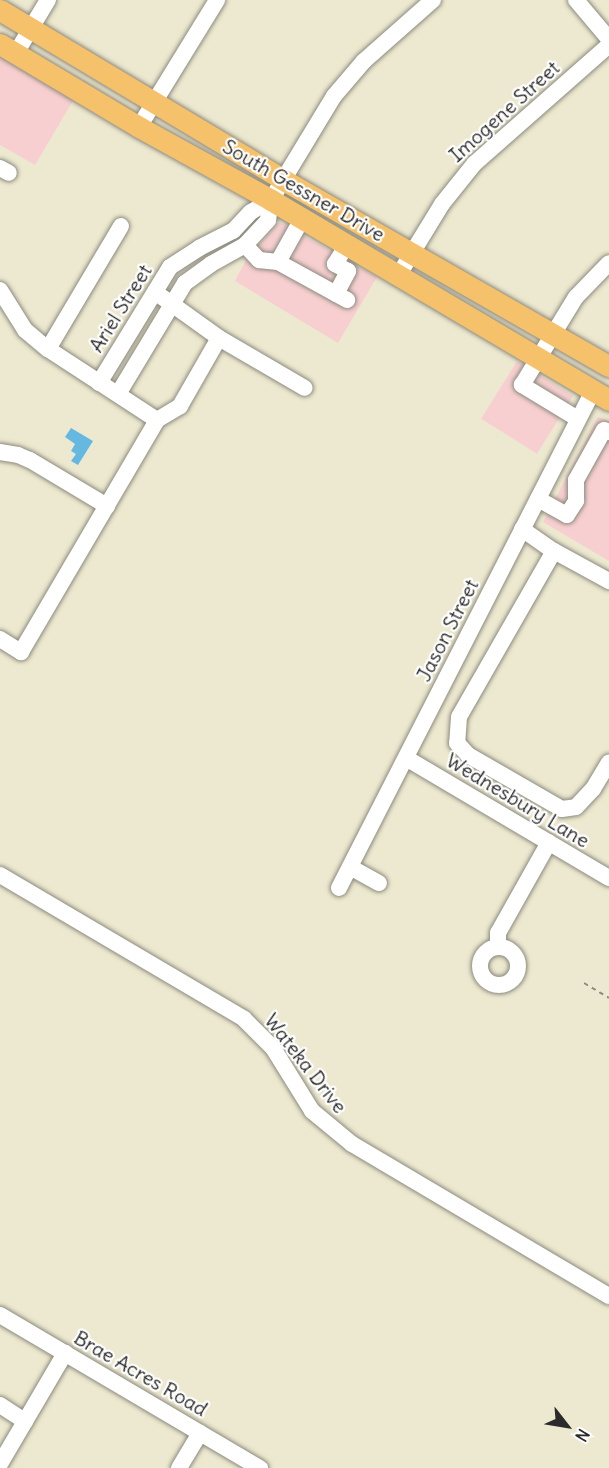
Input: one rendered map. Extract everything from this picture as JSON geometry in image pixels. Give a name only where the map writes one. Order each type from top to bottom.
[{"type":"main road","name":"South Gessner Drive","points":[[0,10],[282,179],[609,366]]},
{"type":"main road","name":"South Gessner Drive","points":[[8,49],[139,127],[271,200],[601,396]]},
{"type":"street","points":[[8,49],[31,28],[48,0]]},
{"type":"street","points":[[139,127],[217,0]]},
{"type":"street","name":"Ariel Street","points":[[118,394],[184,283],[211,264],[245,245],[268,220],[271,200],[321,114],[364,61],[433,0]]},
{"type":"street","points":[[576,0],[609,39]]},
{"type":"street","name":"Imogene Street","points":[[398,276],[442,204],[474,164],[609,45]]},
{"type":"street","name":"Ariel Street","points":[[99,383],[170,267],[198,248],[233,231],[251,212],[271,200]]},
{"type":"street","points":[[278,262],[302,219]]},
{"type":"street","points":[[48,349],[121,226]]},
{"type":"street","points":[[245,245],[259,260],[278,262],[341,297],[348,272],[335,264],[346,245]]},
{"type":"street","points":[[578,419],[522,385],[576,297],[609,263]]},
{"type":"street","points":[[0,290],[25,330],[48,349],[157,420]]},
{"type":"street","points":[[154,291],[219,338],[305,388]]},
{"type":"street","points":[[0,639],[21,652],[157,420],[180,406],[219,338]]},
{"type":"street","name":"Jason Street","points":[[339,888],[578,419],[601,396]]},
{"type":"street","points":[[538,499],[567,515],[576,501],[576,480],[604,430],[609,432]]},
{"type":"street","points":[[0,452],[30,460],[107,506]]},
{"type":"street","points":[[522,529],[554,551],[609,581]]},
{"type":"street","points":[[554,551],[459,717],[457,743],[468,755],[562,809],[576,807],[593,789],[609,762]]},
{"type":"street","name":"Wednesbury Lane","points":[[406,758],[609,878]]},
{"type":"street","points":[[498,947],[498,933],[549,842]]},
{"type":"street","points":[[350,867],[379,883]]},
{"type":"street","name":"Wateka Drive","points":[[0,875],[244,1019],[273,1048],[312,1111],[352,1144],[609,1296]]},
{"type":"street","name":"Brae Acres Road","points":[[0,1315],[260,1468]]},
{"type":"street","points":[[0,1464],[65,1353]]},
{"type":"street","points":[[0,1406],[25,1420]]},
{"type":"street","points":[[179,1468],[200,1433]]},
{"type":"path","points":[[584,983],[609,998]]},
{"type":"shaded area","points":[[0,56],[74,99],[35,165],[0,145]]},
{"type":"shaded area","points":[[279,222],[377,277],[338,343],[235,281],[246,260]]},
{"type":"shaded area","points":[[517,361],[573,396],[537,454],[481,419]]},
{"type":"shaded area","points":[[598,417],[609,421],[609,561],[543,522]]},
{"type":"water","points":[[71,428],[93,441],[78,465],[71,461],[76,454],[71,451],[75,444],[65,437]]}]
